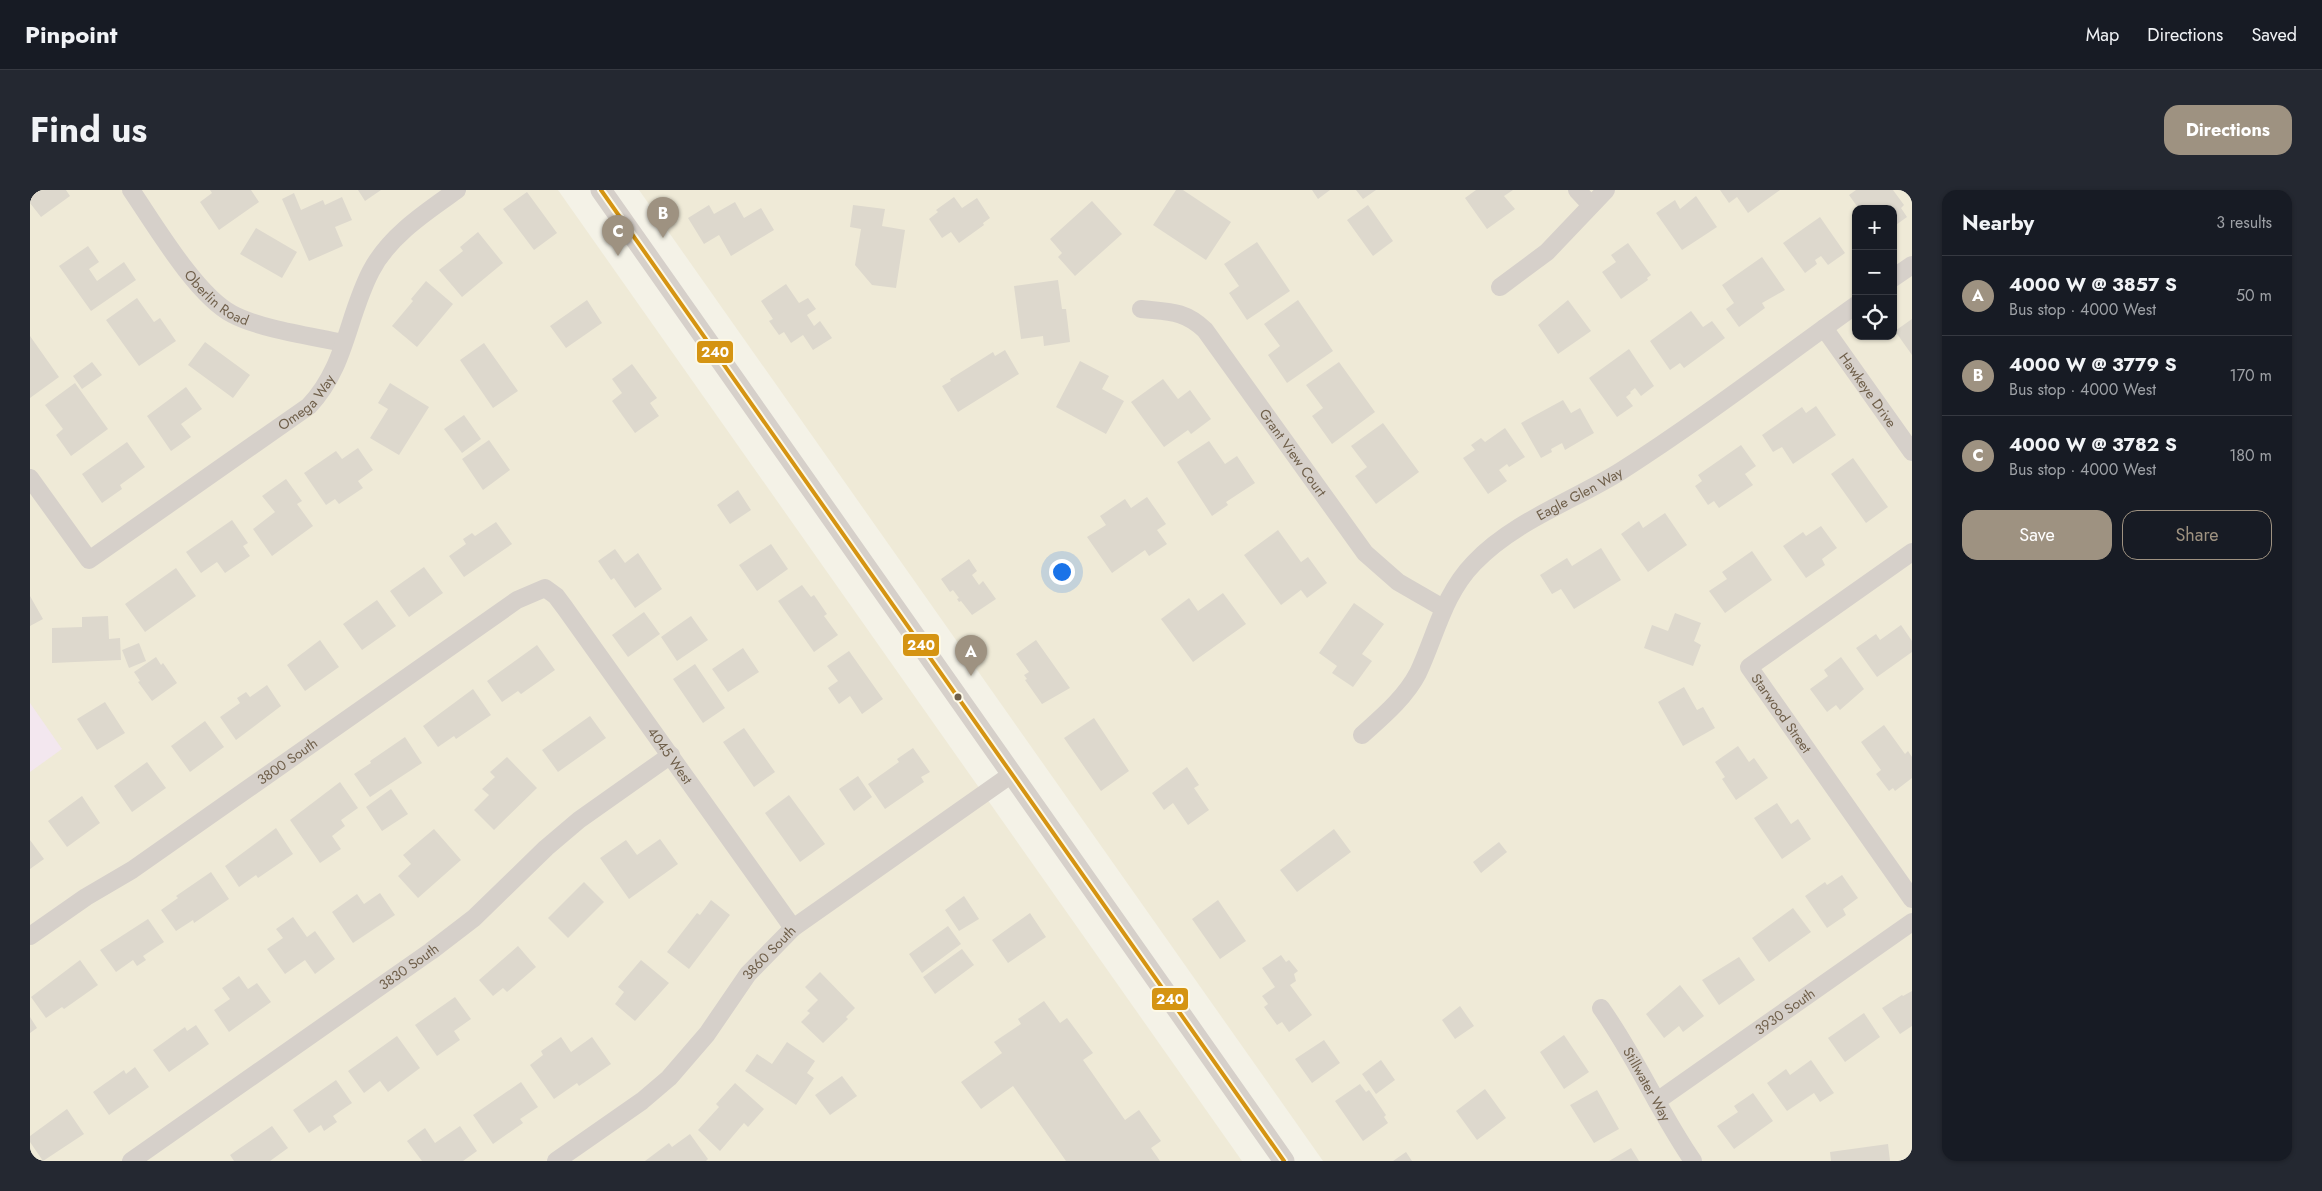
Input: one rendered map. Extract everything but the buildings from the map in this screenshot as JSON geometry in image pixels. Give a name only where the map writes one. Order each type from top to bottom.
[{"type":"street","name":"Oberlin Road","points":[[131,190],[190,274],[213,299],[231,314],[246,320],[343,344]]},
{"type":"street","name":"Omega Way","points":[[30,478],[89,560],[309,406],[323,391],[332,375],[361,292],[372,268],[402,232],[423,214],[457,190]]},
{"type":"street","points":[[601,190],[1284,1161]]},
{"type":"street","points":[[1577,190],[1591,205]]},
{"type":"street","points":[[1500,287],[1537,262],[1606,190]]},
{"type":"street","points":[[1897,275],[1912,265]]},
{"type":"street","name":"Eagle Glen Way","points":[[1362,735],[1398,701],[1417,674],[1443,608],[1456,585],[1474,563],[1508,536],[1621,471],[1852,308]]},
{"type":"street","name":"Grant View Court","points":[[1141,309],[1178,312],[1205,330],[1365,554],[1398,582],[1443,608]]},
{"type":"street","name":"Hawkeye Drive","points":[[1824,328],[1912,452]]},
{"type":"street","name":"Starwood Street","points":[[1912,552],[1749,667],[1912,899]]},
{"type":"street","name":"4045 West","points":[[545,588],[556,596],[565,608],[792,928]]},
{"type":"street","name":"3800 South","points":[[30,936],[86,897],[132,870],[517,600],[545,588]]},
{"type":"street","name":"3830 South","points":[[131,1161],[431,951],[474,918],[546,848],[579,820],[671,755]]},
{"type":"street","name":"3860 South","points":[[556,1161],[642,1101],[669,1078],[707,1034],[748,974],[792,928],[1012,774]]},
{"type":"street","name":"3930 South","points":[[1657,1101],[1912,922]]},
{"type":"street","name":"Stillwater Way","points":[[1601,1008],[1629,1050],[1678,1139],[1693,1161]]},
{"type":"shaded area","points":[[30,190],[558,190],[1242,1161],[30,1161]]},
{"type":"shaded area","points":[[639,190],[1912,190],[1912,1161],[1323,1161]]},
{"type":"shaded area","points":[[30,703],[62,749],[30,772]]},
{"type":"transit line","name":"240","points":[[601,190],[1284,1161]]},
{"type":"place","name":"4000 W @ 3779 S","points":[[663,238]]},
{"type":"place","name":"4000 W @ 3782 S","points":[[618,256]]},
{"type":"place","name":"4000 W @ 3857 S","points":[[971,676]]}]
